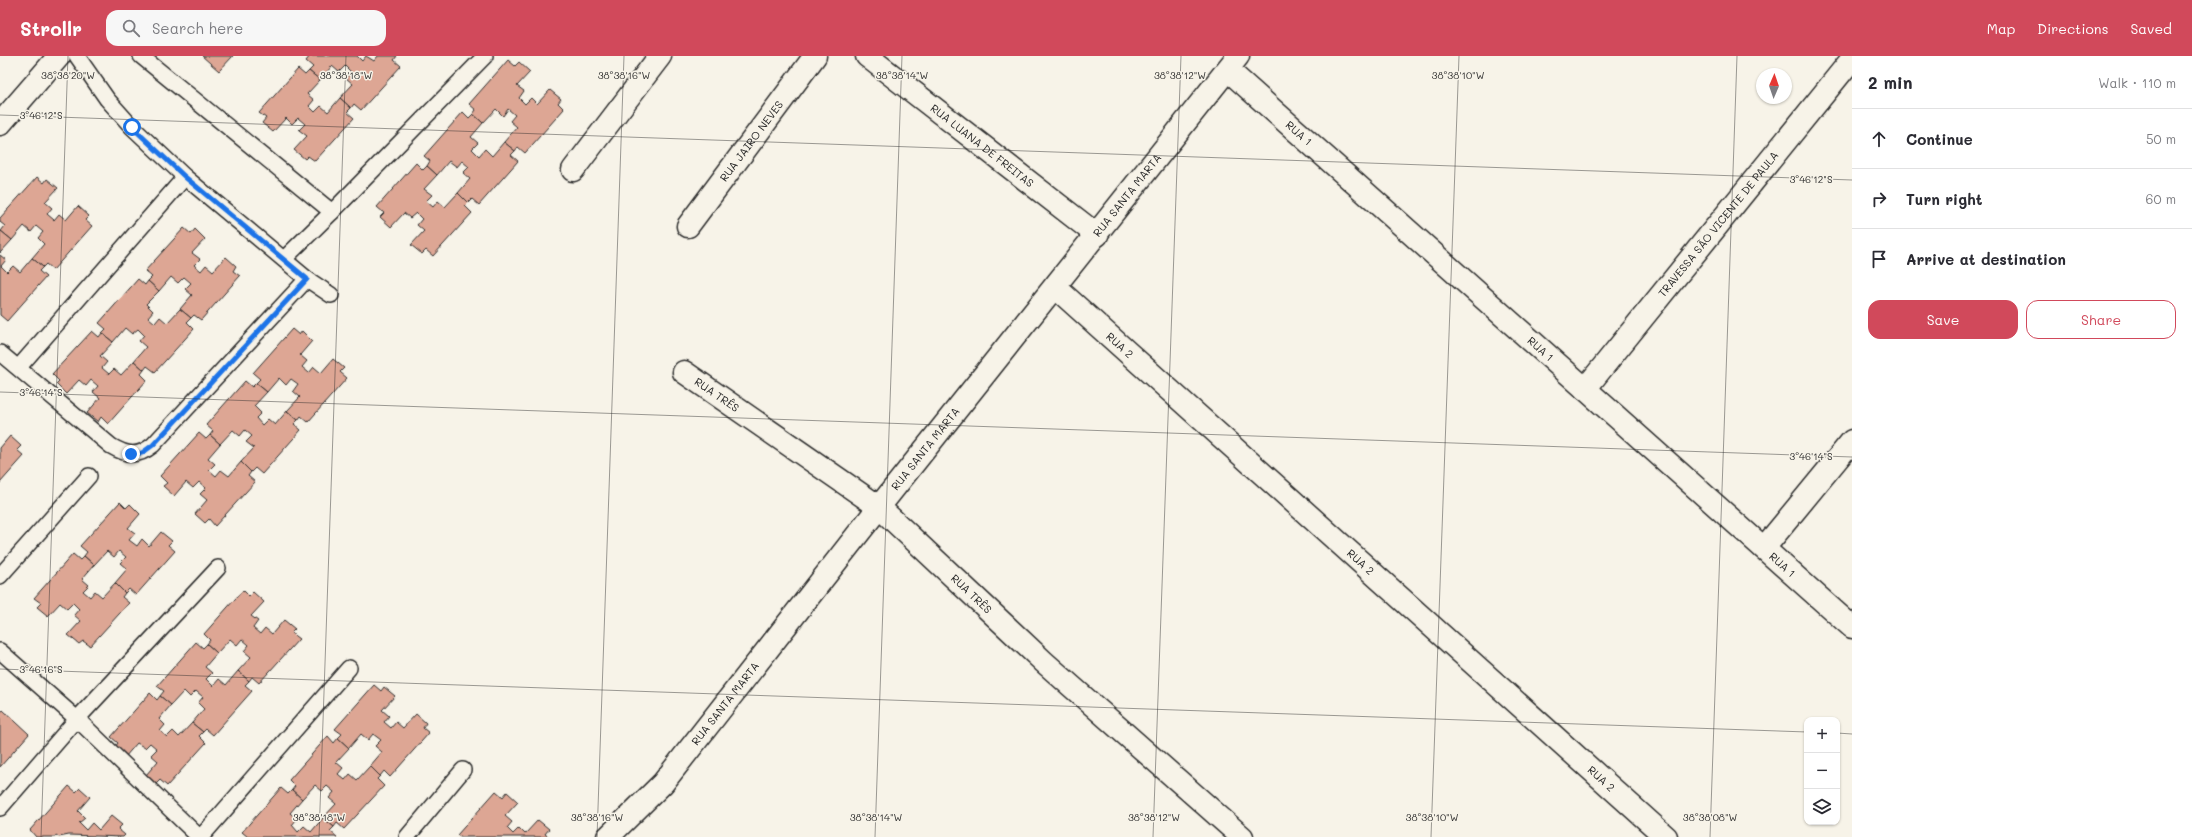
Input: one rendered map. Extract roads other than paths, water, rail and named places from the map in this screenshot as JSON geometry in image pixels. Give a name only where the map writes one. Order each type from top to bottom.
[{"type":"street","points":[[0,124],[59,56]]},
{"type":"street","points":[[573,170],[660,56]]},
{"type":"street","name":"RUA JAIRO NEVES","points":[[688,226],[815,56]]},
{"type":"street","name":"RUA LUANA DE FREITAS","points":[[867,56],[1097,235]]},
{"type":"street","name":"TRAVESSA SÃO VICENTE DE PAULA","points":[[1585,389],[1852,59]]},
{"type":"street","name":"RUA SANTA MARTA","points":[[608,837],[663,784],[879,507],[1233,63]]},
{"type":"street","name":"RUA 1","points":[[1233,63],[1585,389],[1852,627]]},
{"type":"street","name":"RUA 2","points":[[1055,287],[1666,837]]},
{"type":"street","name":"RUA TRÊS","points":[[684,372],[879,507],[1044,662],[1242,837]]},
{"type":"street","points":[[1764,548],[1852,441]]},
{"type":"lane","points":[[77,56],[112,104],[132,127],[185,177],[307,279],[331,295]]},
{"type":"lane","points":[[141,56],[332,212]]},
{"type":"lane","points":[[284,259],[485,56]]},
{"type":"lane","points":[[19,367],[185,177]]},
{"type":"lane","points":[[0,353],[19,367],[111,446],[119,451],[131,454],[142,453],[153,445],[307,279]]},
{"type":"lane","points":[[0,576],[89,476]]},
{"type":"lane","points":[[0,808],[77,719],[218,568]]},
{"type":"lane","points":[[0,651],[77,719],[200,837],[349,668]]},
{"type":"lane","points":[[407,837],[463,770]]}]
